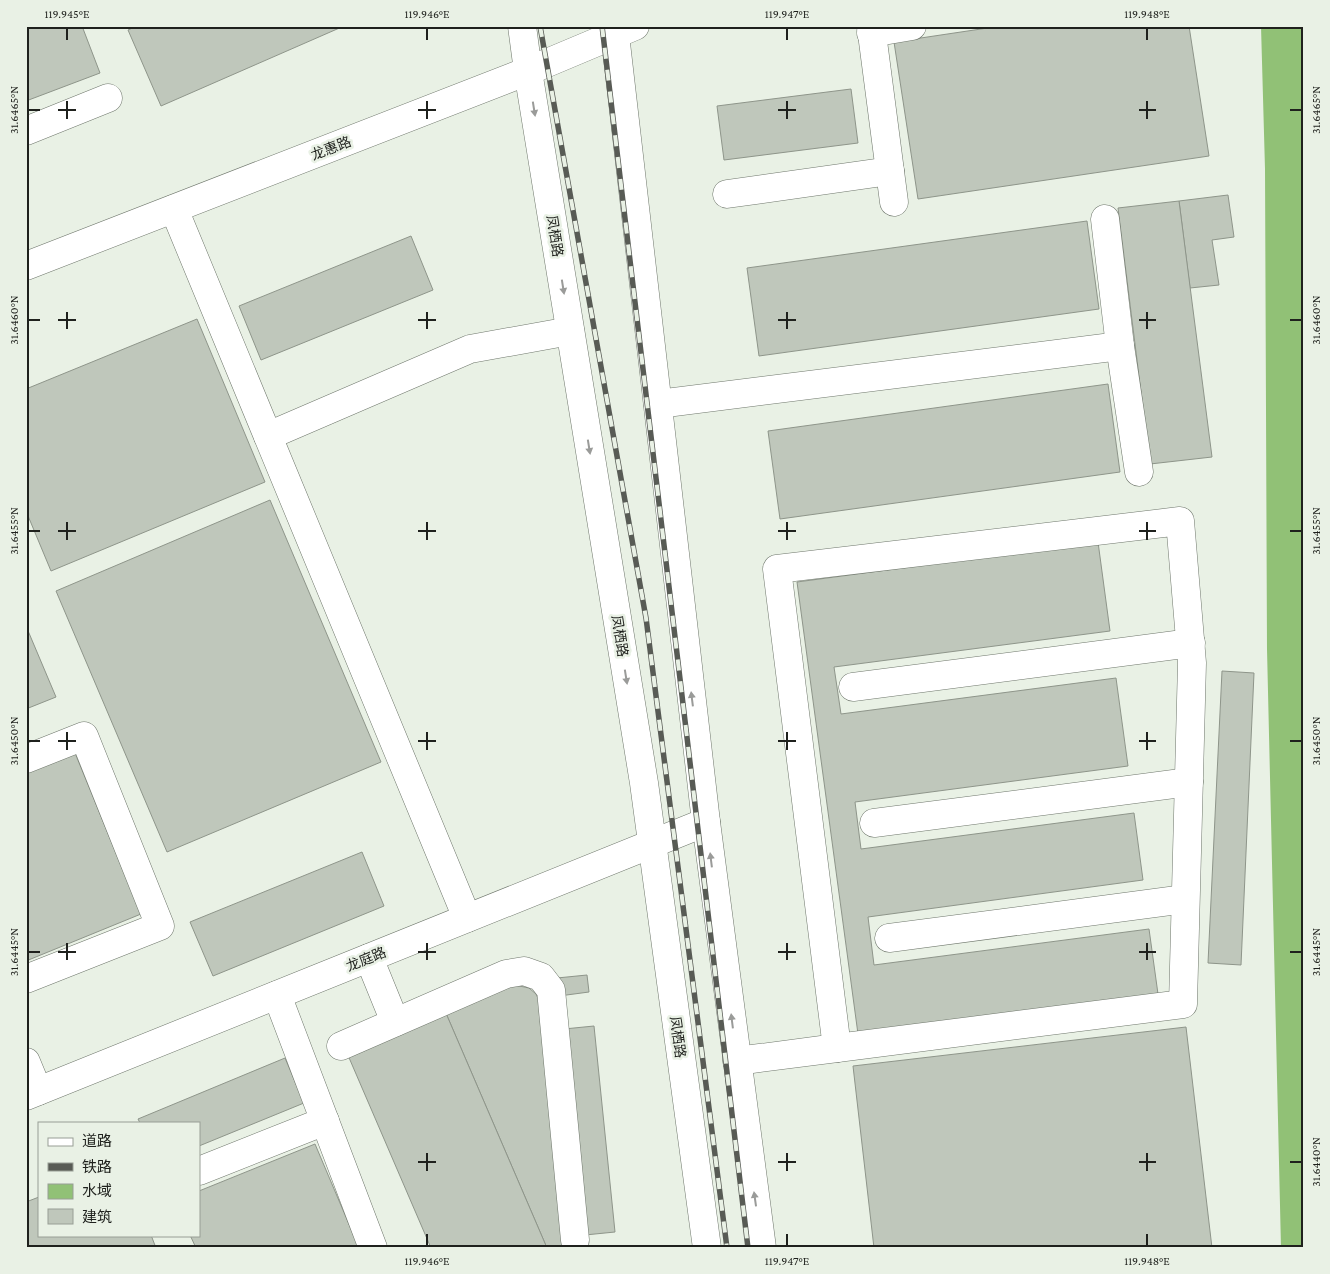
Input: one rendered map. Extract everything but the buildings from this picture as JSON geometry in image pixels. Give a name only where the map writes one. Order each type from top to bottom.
[{"type":"main road","name":"凤栖路","points":[[522,26],[644,783],[707,1248]]},
{"type":"main road","points":[[894,202],[871,30],[912,26]]},
{"type":"main road","name":"龙惠路","points":[[26,266],[528,71],[621,29]]},
{"type":"main road","points":[[621,29],[658,404],[706,822],[762,1248]]},
{"type":"main road","points":[[26,131],[108,98]]},
{"type":"main road","points":[[727,194],[890,171]]},
{"type":"main road","points":[[174,209],[468,918]]},
{"type":"main road","points":[[1105,219],[1120,346],[1139,472]]},
{"type":"main road","points":[[268,436],[470,348],[570,331]]},
{"type":"main road","points":[[658,404],[1120,346]]},
{"type":"main road","points":[[737,1061],[1182,1004],[1192,663],[1180,521],[778,569],[837,1048]]},
{"type":"main road","points":[[853,687],[1191,643]]},
{"type":"main road","points":[[26,759],[84,736],[160,926],[26,979]]},
{"type":"main road","points":[[874,823],[1189,782]]},
{"type":"main road","name":"龙庭路","points":[[32,1094],[706,822]]},
{"type":"main road","points":[[890,938],[1185,899]]},
{"type":"main road","points":[[369,958],[395,1022]]},
{"type":"main road","points":[[341,1046],[506,974],[524,972],[541,977],[551,990],[575,1240]]},
{"type":"main road","points":[[277,995],[373,1248]]},
{"type":"main road","points":[[26,1062],[32,1094]]},
{"type":"main road","points":[[200,1171],[325,1121]]},
{"type":"water","points":[[1261,26],[1304,26],[1304,1248],[1281,1248],[1267,649],[1265,169]]},
{"type":"railway","points":[[540,26],[646,618],[727,1248]]},
{"type":"railway","points":[[602,26],[748,1248]]}]
